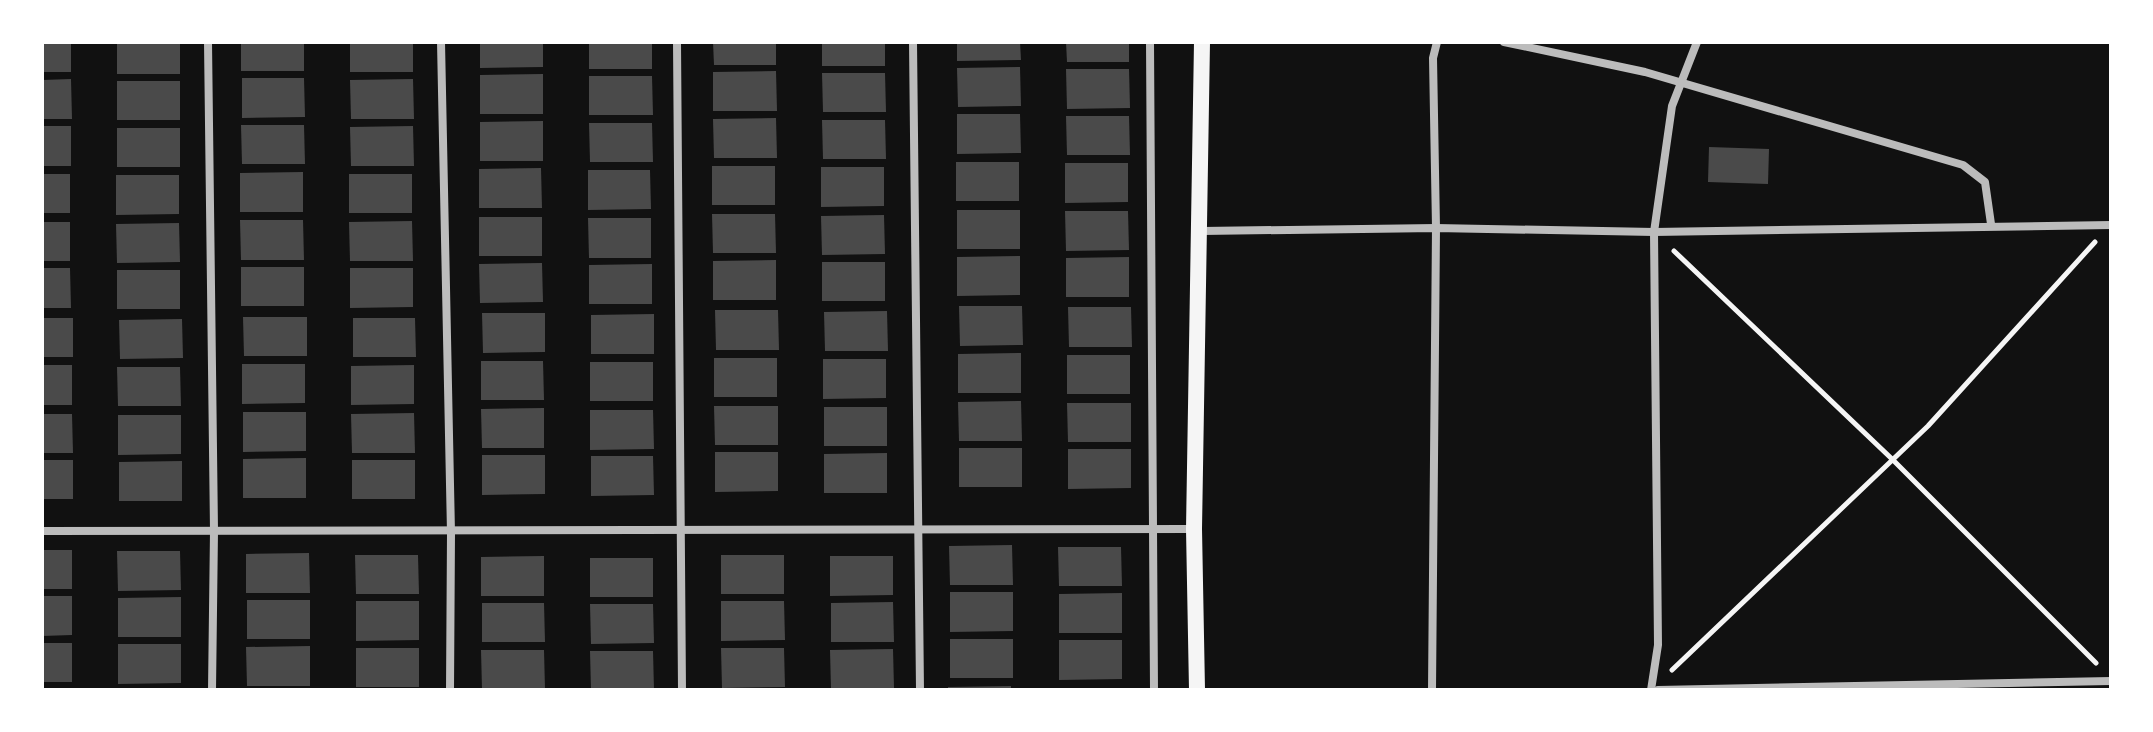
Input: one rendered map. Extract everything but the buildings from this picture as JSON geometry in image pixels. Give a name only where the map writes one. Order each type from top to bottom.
[{"type":"main road","points":[[1197,690],[1194,529],[1202,231],[1202,42]]},
{"type":"street","points":[[208,42],[214,531],[212,690]]},
{"type":"street","points":[[441,42],[451,533],[450,690]]},
{"type":"street","points":[[677,42],[682,690]]},
{"type":"street","points":[[913,42],[920,690]]},
{"type":"street","points":[[1150,42],[1154,690]]},
{"type":"street","points":[[1432,690],[1436,228],[1433,58],[1437,42]]},
{"type":"street","points":[[1504,42],[1645,72],[1963,165],[1985,182],[1991,224]]},
{"type":"street","points":[[1651,690],[1658,645],[1654,232],[1672,106],[1697,42]]},
{"type":"street","points":[[1202,231],[1436,228],[1654,232],[1991,224],[2111,225]]},
{"type":"street","points":[[42,531],[451,533],[1194,529]]},
{"type":"street","points":[[1658,690],[1890,688],[2111,681]]},
{"type":"path","points":[[1662,679],[1928,426],[2111,225]]},
{"type":"path","points":[[1654,232],[1892,459],[2100,666]]}]
